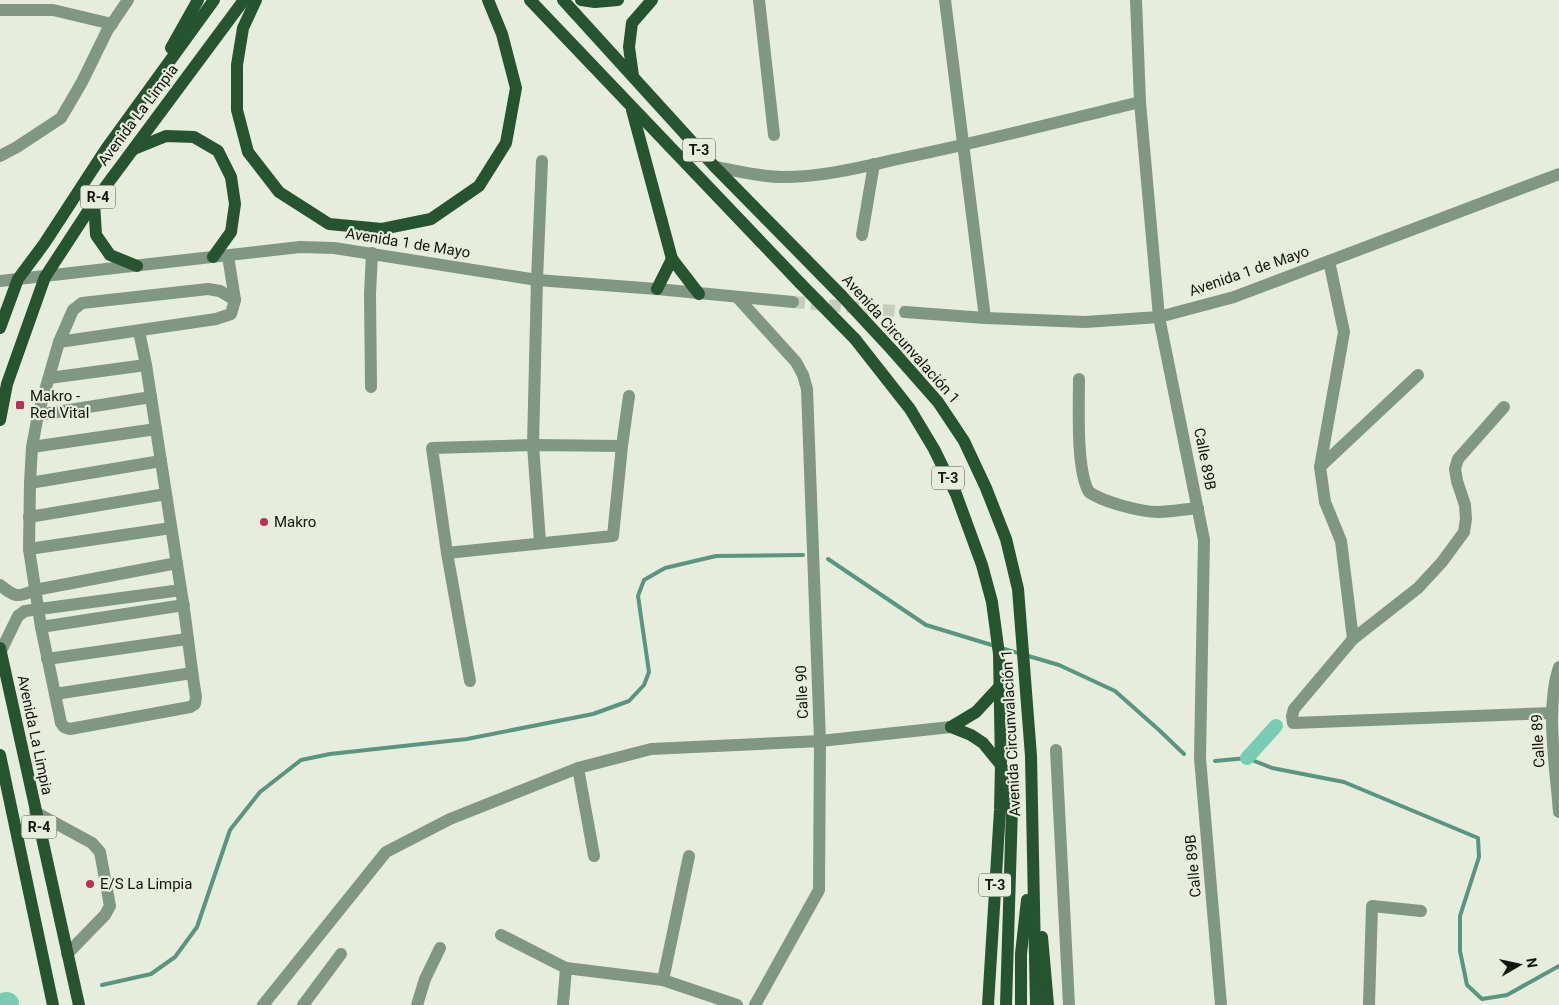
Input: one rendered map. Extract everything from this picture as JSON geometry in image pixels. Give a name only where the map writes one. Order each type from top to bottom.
[{"type":"main road","points":[[145,95],[198,0]]},
{"type":"main road","name":"Avenida La Limpia","points":[[0,328],[18,279],[44,244],[106,149],[214,0]]},
{"type":"main road","name":"Avenida La Limpia","points":[[0,420],[7,384],[46,277],[94,202],[244,0]]},
{"type":"main road","points":[[256,0],[242,28],[238,65],[237,110],[248,152],[279,192],[329,224],[382,229],[430,219],[454,203],[478,186],[506,142],[516,88],[502,34],[488,0]]},
{"type":"main road","name":"Avenida Circunvalación 1","points":[[530,0],[855,339],[910,409],[934,448],[952,484],[982,565],[992,602],[999,654],[1000,727]]},
{"type":"main road","name":"Avenida Circunvalación 1","points":[[563,0],[715,167],[841,294],[893,351],[938,402],[964,441],[986,488],[1006,539],[1018,589],[1031,756],[1032,850]]},
{"type":"main road","points":[[581,0],[595,2],[618,0]]},
{"type":"main road","points":[[633,76],[628,47],[632,23],[652,0]]},
{"type":"main road","points":[[631,107],[672,258],[699,294]]},
{"type":"main road","points":[[134,149],[166,136],[194,137],[218,151],[231,177],[236,204],[231,232],[213,257]]},
{"type":"main road","points":[[94,202],[96,235],[110,255],[137,266]]},
{"type":"main road","points":[[657,289],[672,258]]},
{"type":"main road","name":"Avenida La Limpia","points":[[0,648],[78,1005]]},
{"type":"main road","points":[[951,727],[976,712],[1000,686]]},
{"type":"main road","points":[[951,727],[983,742],[1001,765]]},
{"type":"main road","points":[[1000,727],[1012,808],[1006,1005]]},
{"type":"main road","name":"T-3","points":[[988,1005],[1000,810],[1000,727]]},
{"type":"main road","name":"R-4","points":[[0,755],[53,1005]]},
{"type":"main road","points":[[1021,1005],[1021,954],[1032,850]]},
{"type":"main road","points":[[1032,850],[1048,1005]]},
{"type":"main road","name":"T-3","points":[[1032,850],[1036,1005]]},
{"type":"street","points":[[0,156],[61,118],[112,24],[128,0]]},
{"type":"street","points":[[759,0],[774,135]]},
{"type":"street","points":[[944,0],[985,318]]},
{"type":"street","name":"Calle 89B","points":[[1136,0],[1140,102],[1159,317],[1204,540],[1200,758],[1221,1005]]},
{"type":"street","points":[[0,10],[53,10],[112,24]]},
{"type":"street","points":[[715,167],[757,175],[782,177],[808,176],[963,146],[1140,102]]},
{"type":"street","points":[[540,542],[533,446],[536,280],[542,161]]},
{"type":"street","points":[[862,235],[874,164]]},
{"type":"street","name":"Avenida 1 de Mayo","points":[[905,312],[985,318],[1085,322],[1159,317],[1234,297],[1559,174]]},
{"type":"street","name":"Avenida 1 de Mayo","points":[[0,281],[300,247],[334,248],[372,253],[536,280],[794,302]]},
{"type":"street","points":[[371,387],[370,294],[372,253]]},
{"type":"street","points":[[59,342],[216,319],[231,314],[235,300],[228,256]]},
{"type":"street","points":[[1329,261],[1344,332],[1320,467],[1325,502],[1341,541],[1353,639]]},
{"type":"street","points":[[140,330],[184,605],[196,697],[195,704],[190,707],[70,729],[60,723],[47,659],[35,590],[30,549],[29,517],[32,447],[38,416],[59,342],[73,310],[82,303],[208,289],[220,291],[235,300]]},
{"type":"street","name":"Calle 90","points":[[737,297],[796,362],[803,374],[807,389],[820,742],[819,890],[755,1005]]},
{"type":"street","points":[[49,378],[146,365]]},
{"type":"street","points":[[1320,467],[1418,375]]},
{"type":"street","points":[[1079,379],[1079,430],[1082,467],[1084,480],[1089,492],[1106,500],[1157,512],[1198,508]]},
{"type":"street","points":[[447,553],[613,536],[629,396]]},
{"type":"street","points":[[38,416],[151,397]]},
{"type":"street","points":[[1504,407],[1458,459],[1455,469],[1465,504],[1466,519],[1464,532],[1442,562],[1418,588],[1353,639],[1294,709],[1293,723],[1551,712]]},
{"type":"street","points":[[32,447],[156,429]]},
{"type":"street","points":[[470,681],[447,553],[432,448],[622,446]]},
{"type":"street","points":[[30,483],[161,461]]},
{"type":"street","points":[[29,517],[166,494]]},
{"type":"street","points":[[30,549],[171,528]]},
{"type":"street","points":[[0,585],[13,596],[21,596],[35,590],[177,563]]},
{"type":"street","points":[[0,653],[18,616],[25,611],[181,590]]},
{"type":"street","points":[[42,627],[184,605]]},
{"type":"street","points":[[47,659],[187,639]]},
{"type":"street","name":"Calle 89","points":[[1559,668],[1551,712],[1559,812]]},
{"type":"street","points":[[55,694],[192,673]]},
{"type":"street","points":[[264,1005],[386,852],[450,819],[578,768],[651,749],[820,742],[951,727]]},
{"type":"street","points":[[1056,750],[1069,1005]]},
{"type":"street","points":[[578,768],[594,856]]},
{"type":"street","points":[[35,812],[92,844],[100,852],[110,906],[105,915],[68,954]]},
{"type":"street","points":[[664,980],[689,856]]},
{"type":"street","points":[[1369,1005],[1372,906],[1421,912]]},
{"type":"street","points":[[501,935],[566,968],[664,980],[737,1005]]},
{"type":"street","points":[[417,1005],[425,979],[440,948]]},
{"type":"street","points":[[303,1005],[341,954]]},
{"type":"street","points":[[563,1005],[566,968]]},
{"type":"waterway","points":[[102,985],[151,974],[175,957],[197,927],[230,830],[260,792],[301,760],[330,754],[467,739],[593,714],[629,701],[644,685],[649,672],[638,596],[644,580],[665,568],[716,556],[803,555]]},
{"type":"waterway","points":[[828,559],[926,625],[995,646]]},
{"type":"waterway","points":[[1001,648],[1059,665],[1115,691],[1184,754]]},
{"type":"waterway","points":[[1247,758],[1276,726]]},
{"type":"waterway","points":[[1215,761],[1247,758],[1272,768],[1344,782],[1478,838],[1479,857],[1460,916],[1460,951],[1467,985],[1482,999],[1507,995],[1559,966]]},
{"type":"waterway","points":[[3,1005],[7,1004]]},
{"type":"tunnel","points":[[793,302],[905,312]]},
{"type":"place","name":"Makro - Red Vital","points":[[20,405]]},
{"type":"place","name":"Makro","points":[[264,522]]},
{"type":"place","name":"E/S La Limpia","points":[[90,884]]}]
